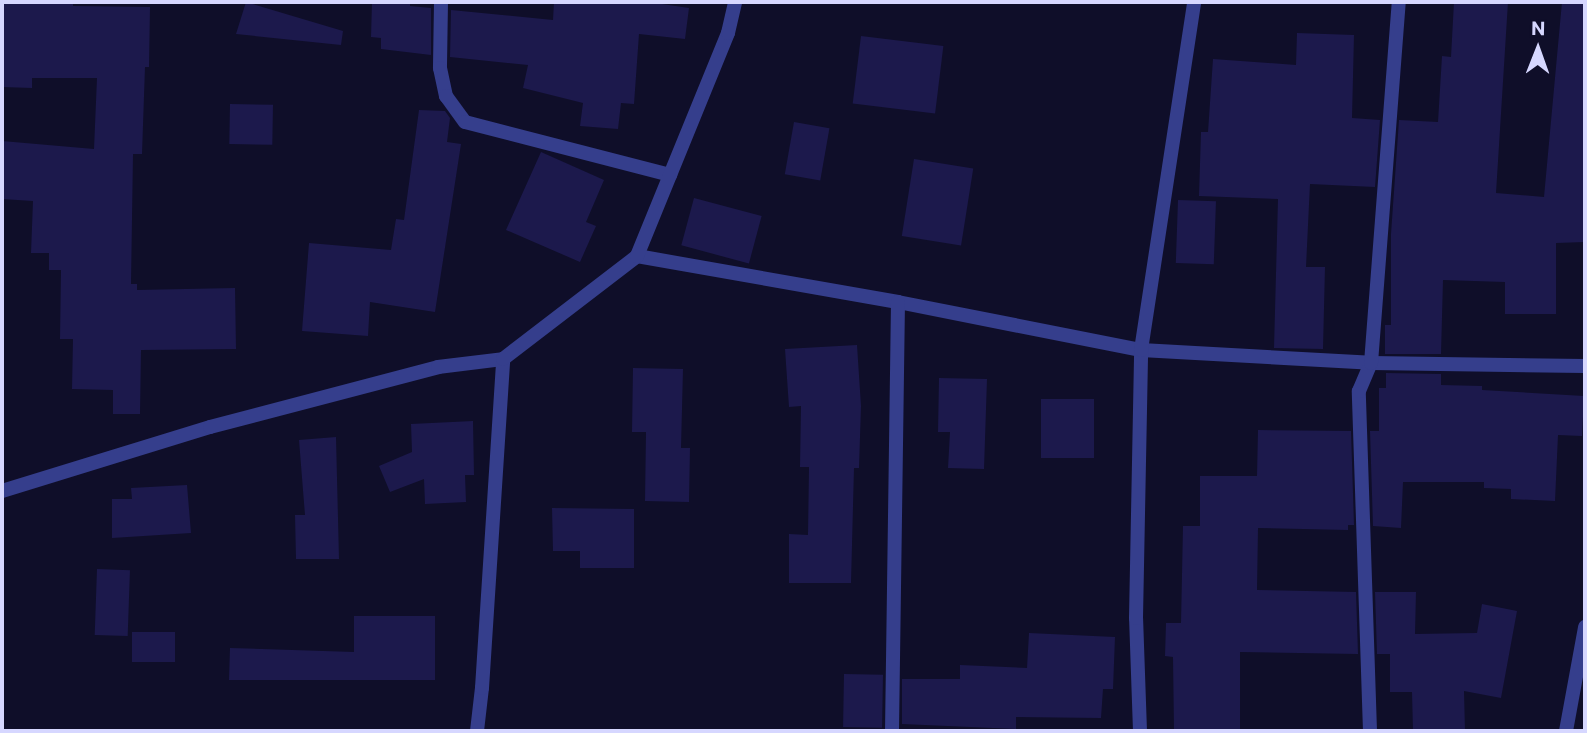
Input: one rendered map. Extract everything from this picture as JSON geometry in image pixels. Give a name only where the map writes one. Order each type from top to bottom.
[{"type":"street","points":[[441,2],[440,68],[446,96],[465,122],[670,175]]},
{"type":"street","points":[[2,491],[210,427],[438,367],[503,359],[637,256],[728,33],[735,2]]},
{"type":"street","points":[[1140,731],[1136,618],[1141,350],[1194,2]]},
{"type":"street","points":[[1370,731],[1359,391],[1371,363],[1399,2]]},
{"type":"street","points":[[637,256],[898,302],[1141,350],[1371,363],[1585,366]]},
{"type":"street","points":[[892,731],[898,302]]},
{"type":"street","points":[[477,731],[503,359]]},
{"type":"street","points":[[1566,731],[1585,627]]},
{"type":"building","points":[[4,2],[73,2],[73,6],[150,7],[149,67],[145,67],[142,154],[133,154],[131,284],[137,284],[137,290],[235,288],[236,349],[141,350],[140,414],[113,414],[113,390],[72,389],[73,339],[60,339],[61,270],[49,270],[49,253],[31,253],[33,201],[2,199],[2,141],[94,149],[97,78],[32,78],[32,88],[2,87]]},
{"type":"building","points":[[246,2],[343,31],[341,45],[236,34]]},
{"type":"building","points":[[372,2],[410,2],[410,6],[431,8],[431,55],[381,49],[381,38],[371,37]]},
{"type":"building","points":[[554,2],[662,2],[689,8],[685,39],[639,34],[634,104],[621,103],[618,129],[580,126],[583,103],[523,88],[528,65],[450,57],[451,10],[553,20]]},
{"type":"building","points":[[1454,2],[1508,2],[1496,193],[1544,197],[1562,2],[1585,2],[1585,242],[1556,243],[1556,314],[1505,314],[1505,282],[1443,280],[1441,354],[1385,354],[1385,325],[1391,325],[1391,234],[1399,120],[1438,122],[1442,56],[1451,57]]},
{"type":"building","points":[[1297,33],[1354,35],[1352,118],[1380,120],[1375,187],[1310,184],[1306,267],[1325,267],[1323,349],[1274,348],[1278,199],[1199,196],[1201,132],[1208,132],[1213,59],[1296,65]]},
{"type":"building","points":[[861,36],[943,46],[935,114],[853,103]]},
{"type":"building","points":[[230,104],[273,105],[272,145],[229,144]]},
{"type":"building","points":[[419,110],[445,111],[450,118],[447,142],[461,144],[435,312],[370,302],[368,336],[302,331],[309,243],[391,250],[396,219],[404,220]]},
{"type":"building","points":[[794,122],[829,128],[820,180],[785,174]]},
{"type":"building","points":[[541,152],[604,180],[586,222],[596,226],[580,262],[506,230]]},
{"type":"building","points":[[914,159],[973,168],[961,245],[902,236]]},
{"type":"building","points":[[694,198],[762,216],[749,263],[681,245]]},
{"type":"building","points":[[1178,200],[1216,201],[1214,264],[1176,263]]},
{"type":"building","points":[[857,345],[861,406],[859,468],[854,468],[851,583],[789,583],[789,534],[808,535],[809,467],[800,467],[801,406],[789,407],[785,349]]},
{"type":"building","points":[[633,368],[683,369],[681,448],[690,448],[689,502],[645,501],[646,432],[632,432]]},
{"type":"building","points":[[1386,373],[1441,374],[1441,385],[1482,386],[1482,390],[1584,396],[1582,436],[1558,435],[1555,501],[1511,499],[1511,489],[1484,488],[1484,482],[1403,482],[1401,528],[1373,526],[1370,431],[1379,431],[1379,388],[1386,388]]},
{"type":"building","points":[[939,378],[987,379],[984,469],[948,468],[950,432],[938,432]]},
{"type":"building","points":[[1041,399],[1094,399],[1094,458],[1041,458]]},
{"type":"building","points":[[473,421],[474,475],[465,475],[466,502],[425,504],[424,479],[390,492],[379,466],[412,452],[411,424]]},
{"type":"building","points":[[1258,430],[1351,431],[1354,525],[1348,525],[1348,530],[1258,528],[1257,590],[1356,592],[1358,654],[1240,652],[1240,731],[1174,731],[1173,657],[1165,656],[1166,623],[1181,623],[1183,526],[1200,526],[1200,476],[1257,476]]},
{"type":"building","points":[[336,437],[339,559],[296,559],[295,515],[305,515],[299,440]]},
{"type":"building","points":[[187,485],[191,533],[112,538],[112,499],[132,499],[131,488]]},
{"type":"building","points":[[552,508],[634,509],[634,568],[580,568],[580,551],[553,551]]},
{"type":"building","points":[[97,569],[130,570],[128,636],[95,635]]},
{"type":"building","points":[[1375,592],[1416,592],[1415,634],[1477,633],[1482,604],[1517,611],[1501,698],[1464,691],[1465,731],[1413,731],[1412,692],[1390,692],[1390,654],[1377,654]]},
{"type":"building","points":[[354,616],[435,616],[435,680],[229,680],[230,648],[354,652]]},
{"type":"building","points":[[132,632],[175,632],[175,662],[132,662]]},
{"type":"building","points":[[1029,633],[1115,637],[1113,689],[1103,689],[1101,718],[1016,717],[1016,729],[902,724],[902,679],[960,679],[960,665],[1027,668]]},
{"type":"building","points":[[844,674],[883,675],[882,728],[843,727]]}]
